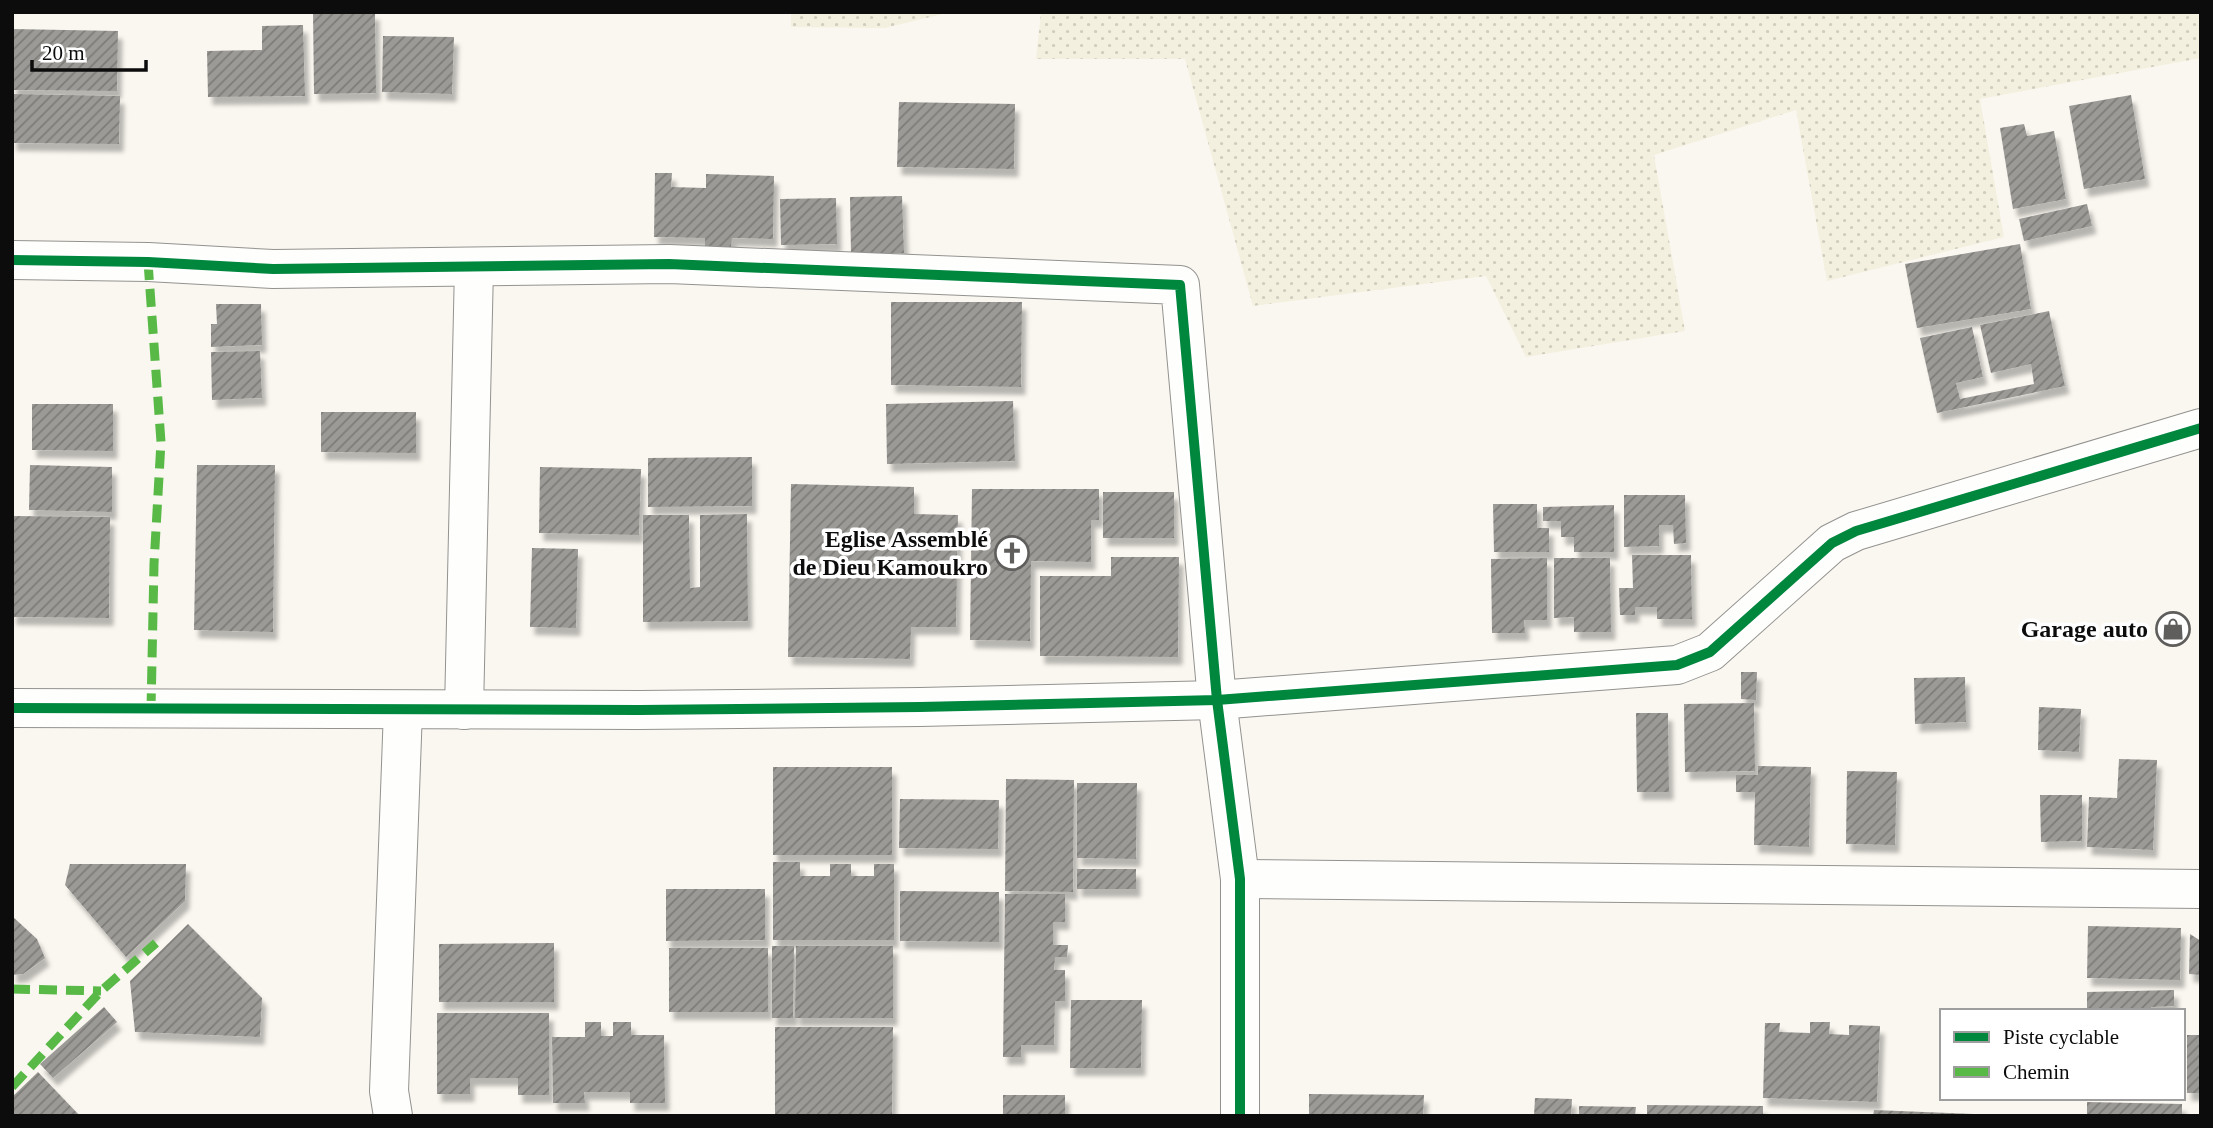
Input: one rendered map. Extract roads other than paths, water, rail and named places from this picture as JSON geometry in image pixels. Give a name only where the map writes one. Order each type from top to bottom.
[{"type":"street","points":[[12,260],[148,262],[273,269],[669,264],[1181,285],[1217,700],[1240,878],[1240,1116]]},
{"type":"street","points":[[464,710],[474,267]]},
{"type":"street","points":[[12,708],[464,710],[920,707],[1217,700],[1677,665],[1710,652],[1832,543],[1856,531],[2201,428]]},
{"type":"street","points":[[393,1116],[389,1091],[402,710]]},
{"type":"street","points":[[1240,878],[2201,890]]},
{"type":"place","name":"Eglise Assemblé de Dieu Kamoukro","points":[[1012,553]]},
{"type":"place","name":"Garage auto","points":[[2173,629]]}]
